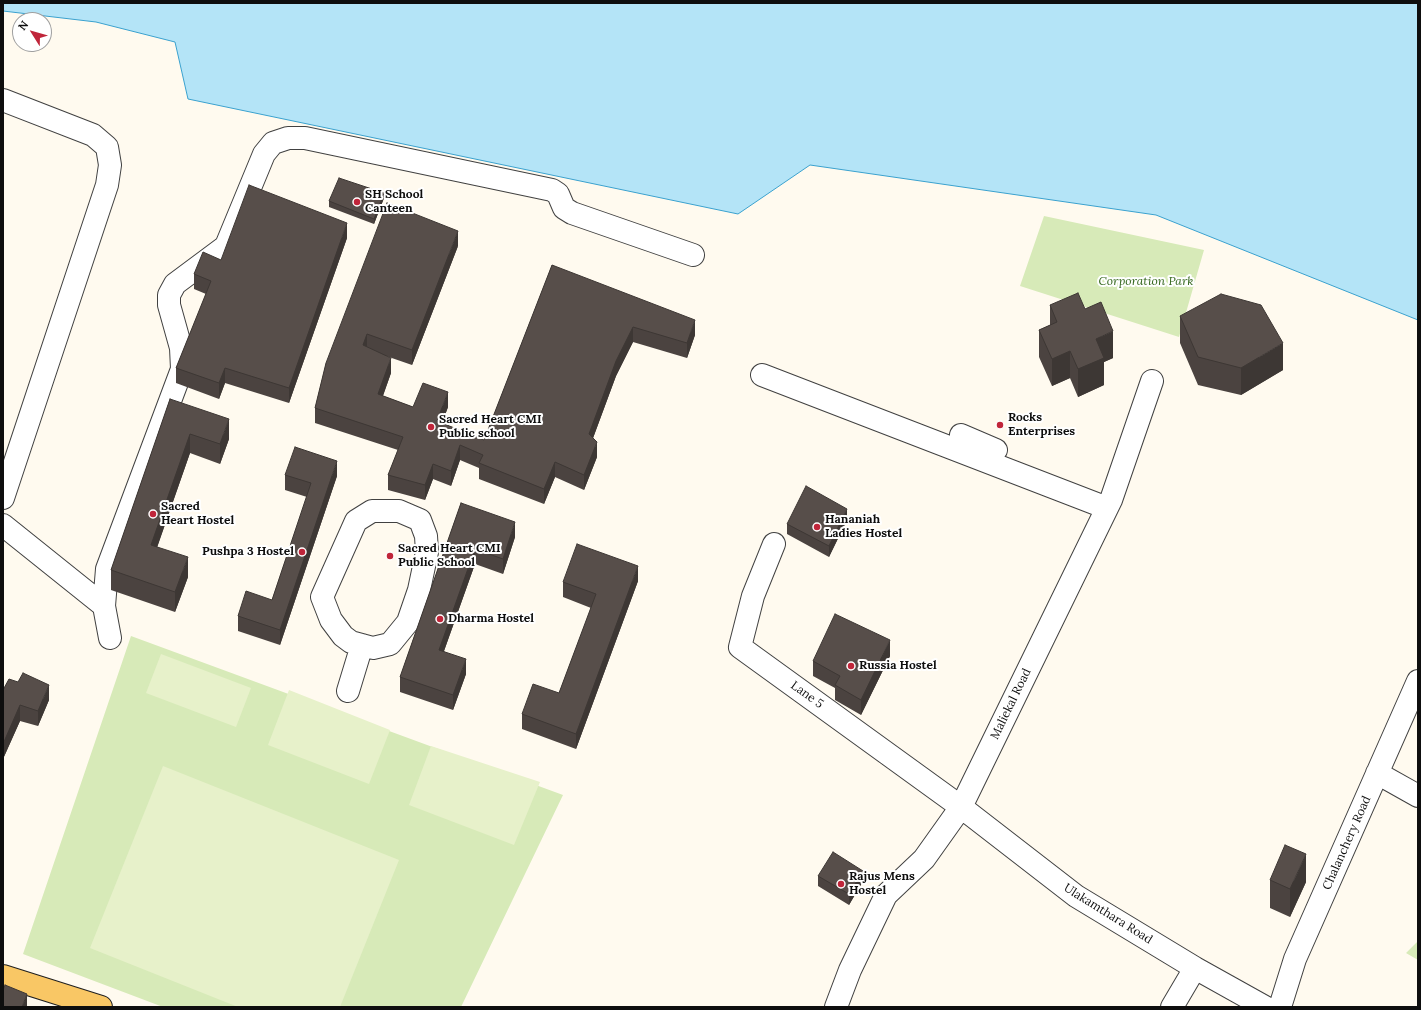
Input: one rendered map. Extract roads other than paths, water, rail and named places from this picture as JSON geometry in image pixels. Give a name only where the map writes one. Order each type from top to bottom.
[{"type":"main road","points":[[3,976],[101,1007]]},
{"type":"street","points":[[3,100],[93,135],[107,147],[110,165],[107,185],[3,498]]},
{"type":"street","points":[[110,638],[104,606],[104,589],[107,569],[182,369],[181,348],[169,305],[168,294],[175,284],[226,246],[264,154],[273,143],[288,138],[305,138],[552,190],[558,194],[564,208],[572,213],[693,255]]},
{"type":"street","points":[[762,375],[1109,504]]},
{"type":"street","name":"Maliekal Road","points":[[836,1007],[850,970],[886,895],[924,859],[961,807],[1109,504],[1152,381]]},
{"type":"street","points":[[961,435],[1109,504]]},
{"type":"street","points":[[372,511],[399,511],[420,520],[426,536],[427,552],[419,590],[408,622],[390,644],[373,648],[362,645],[351,642],[343,636],[331,620],[322,597],[356,522],[372,511]]},
{"type":"street","points":[[3,525],[104,606]]},
{"type":"street","name":"Lane 5","points":[[774,544],[753,596],[740,647],[961,807]]},
{"type":"street","points":[[348,691],[362,645]]},
{"type":"street","name":"Chalanchery Road","points":[[1280,1007],[1295,959],[1418,681]]},
{"type":"street","points":[[1377,773],[1418,796]]},
{"type":"street","name":"Ulakamthara Road","points":[[961,807],[1076,896],[1196,968],[1265,1007]]},
{"type":"street","points":[[1172,1007],[1196,968]]},
{"type":"water","points":[[3,3],[1418,3],[1418,320],[1156,215],[810,165],[738,214],[188,99],[175,42],[96,22],[52,17],[52,12],[3,11]]},
{"type":"place","name":"SH School Canteen","points":[[357,202]]},
{"type":"place","name":"Rocks Enterprises","points":[[1000,425]]},
{"type":"place","name":"Sacred Heart CMI Public school","points":[[431,427]]},
{"type":"place","name":"Sacred Heart Hostel","points":[[153,514]]},
{"type":"place","name":"Hananiah Ladies Hostel","points":[[817,527]]},
{"type":"place","name":"Pushpa 3 Hostel","points":[[302,552]]},
{"type":"place","name":"Sacred Heart CMI Public School","points":[[390,556]]},
{"type":"place","name":"Dharma Hostel","points":[[440,619]]},
{"type":"place","name":"Russia Hostel","points":[[851,666]]},
{"type":"place","name":"Rajus Mens Hostel","points":[[841,884]]},
{"type":"park label","name":"Corporation Park","points":[[1146,282]]}]
